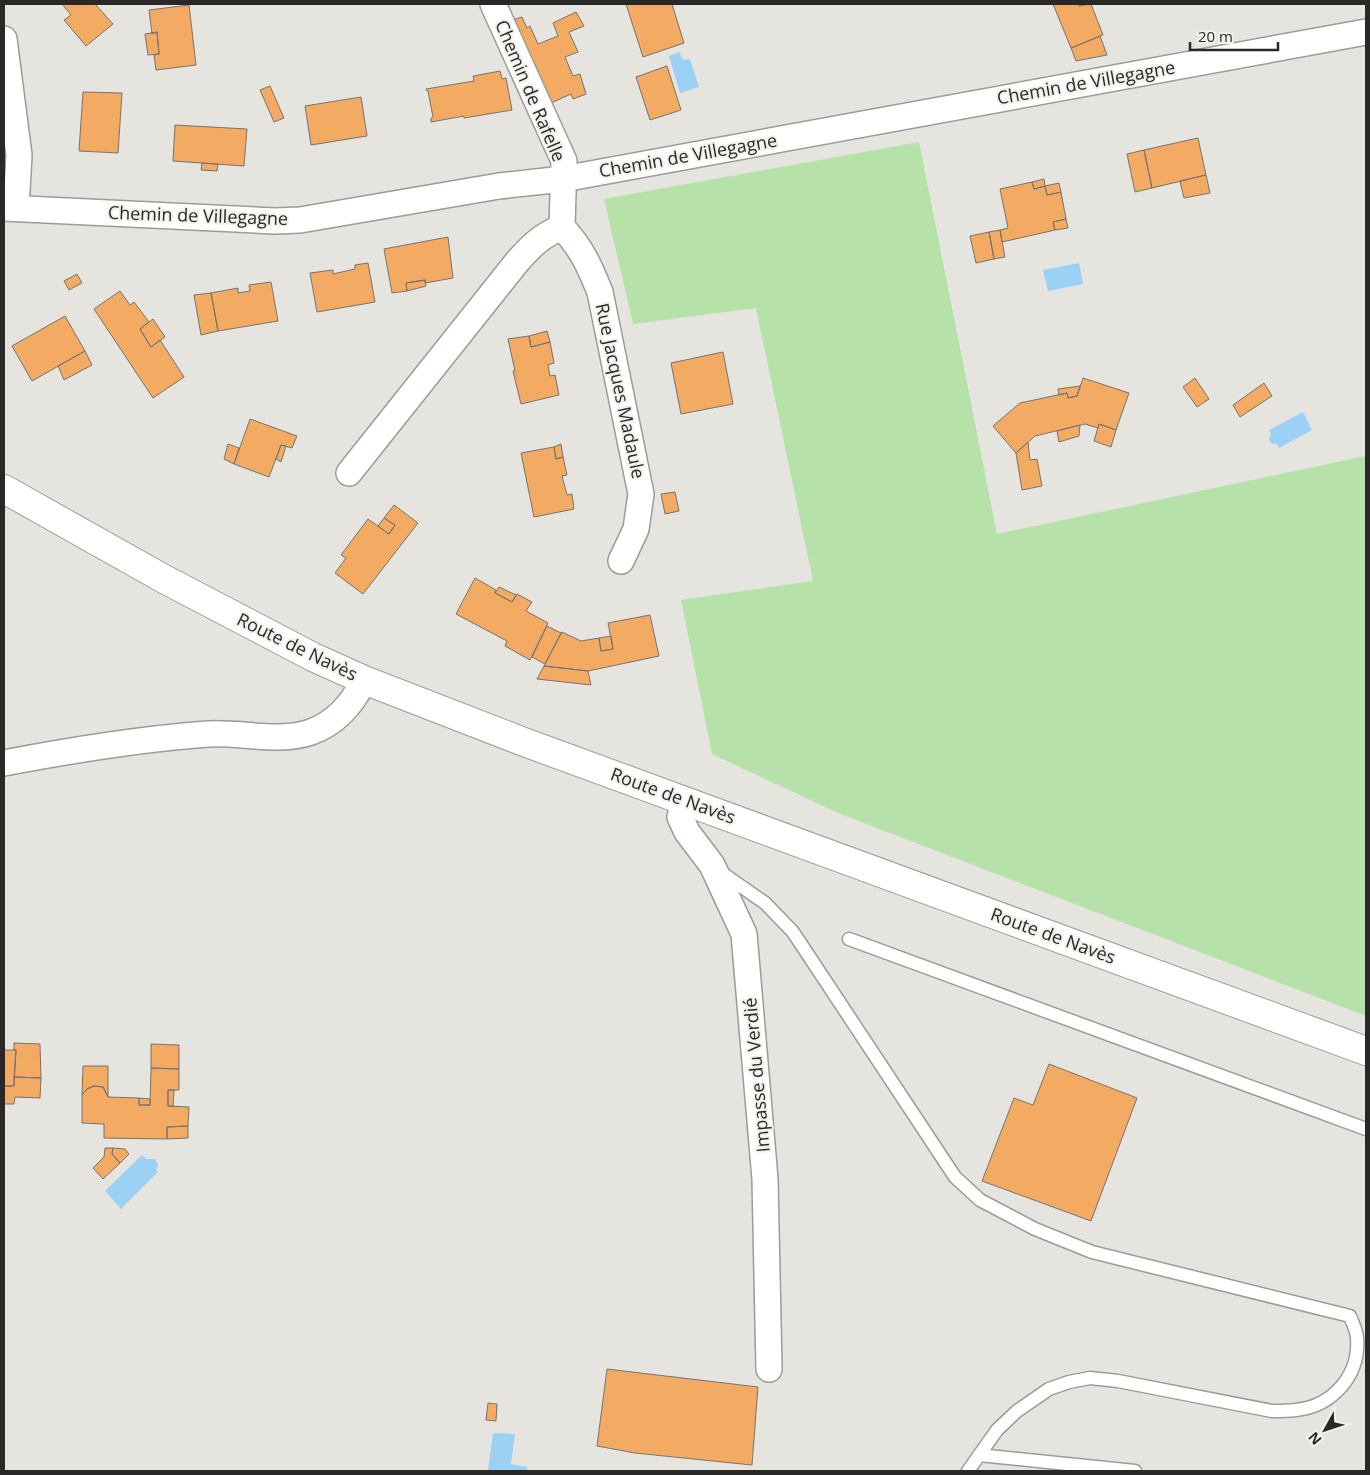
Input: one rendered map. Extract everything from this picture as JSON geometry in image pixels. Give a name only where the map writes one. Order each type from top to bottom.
[{"type":"main road","name":"Route de Navès","points":[[4,489],[189,592],[313,657],[364,680],[524,742],[1366,1050]]},
{"type":"street","name":"Chemin de Rafelle","points":[[493,4],[564,161],[563,179]]},
{"type":"street","name":"Chemin de Villegagne","points":[[10,208],[250,221],[300,220],[499,186],[563,179],[1366,32]]},
{"type":"street","points":[[4,39],[20,155],[10,208]]},
{"type":"street","points":[[349,473],[530,247],[547,233],[562,228],[563,179]]},
{"type":"street","name":"Rue Jacques Madaule","points":[[562,228],[577,244],[589,264],[600,292],[641,494],[636,529],[621,561]]},
{"type":"street","points":[[4,763],[147,740],[211,734],[292,736],[311,732],[330,722],[346,709],[364,680]]},
{"type":"street","name":"Impasse du Verdié","points":[[684,800],[680,817],[687,832],[712,865],[744,934],[765,1179],[769,1369]]},
{"type":"lane","points":[[712,865],[764,903],[792,932],[954,1177],[980,1200],[1035,1229],[1092,1252],[1350,1316],[1357,1337],[1356,1360],[1349,1377],[1341,1388],[1315,1406],[1297,1410],[1272,1411],[1118,1381],[1090,1378],[1069,1382],[1049,1390],[1017,1412],[997,1430],[968,1471]]},
{"type":"lane","points":[[849,939],[1366,1129]]},
{"type":"lane","points":[[979,1455],[1135,1471]]},
{"type":"green space","points":[[919,142],[997,534],[1366,456],[1366,1016],[838,813],[712,754],[681,600],[813,581],[756,308],[633,324],[604,199]]},
{"type":"water","points":[[679,52],[683,60],[690,59],[699,87],[680,93],[669,56]]},
{"type":"water","points":[[1079,263],[1083,284],[1048,291],[1043,270]]},
{"type":"water","points":[[1303,412],[1312,430],[1279,448],[1277,444],[1271,443],[1269,430]]},
{"type":"water","points":[[142,1155],[146,1159],[155,1159],[158,1164],[156,1170],[158,1172],[121,1209],[105,1191]]},
{"type":"water","points":[[493,1433],[515,1434],[511,1464],[527,1467],[527,1471],[488,1471]]},
{"type":"building","points":[[62,4],[95,4],[113,24],[86,46],[64,20],[71,15]]},
{"type":"building","points":[[626,4],[672,4],[684,43],[643,57]]},
{"type":"building","points":[[1053,4],[1078,4],[1079,6],[1091,4],[1103,35],[1071,48]]},
{"type":"building","points":[[189,5],[196,65],[156,70],[154,55],[159,54],[157,32],[152,34],[149,10]]},
{"type":"building","points":[[576,12],[584,26],[569,32],[578,52],[565,57],[573,76],[580,74],[586,94],[573,99],[571,94],[551,103],[513,20],[522,17],[527,28],[530,26],[538,44],[558,36],[553,23]]},
{"type":"building","points":[[157,32],[159,54],[148,55],[145,34]]},
{"type":"building","points":[[1100,36],[1107,55],[1076,61],[1071,48]]},
{"type":"building","points":[[667,66],[681,110],[650,120],[636,77]]},
{"type":"building","points":[[500,71],[502,79],[506,78],[512,110],[431,122],[433,117],[426,89],[474,81],[473,76]]},
{"type":"building","points":[[270,86],[284,118],[274,122],[260,90]]},
{"type":"building","points":[[83,92],[122,93],[118,153],[79,151]]},
{"type":"building","points":[[361,97],[367,136],[311,145],[305,106]]},
{"type":"building","points":[[175,125],[247,129],[244,166],[173,161]]},
{"type":"building","points":[[1198,138],[1206,175],[1152,188],[1144,150]]},
{"type":"building","points":[[1144,150],[1152,188],[1135,192],[1127,154]]},
{"type":"building","points":[[202,163],[218,164],[217,171],[201,170]]},
{"type":"building","points":[[1206,175],[1210,193],[1184,198],[1180,181]]},
{"type":"building","points":[[1044,179],[1045,186],[1034,189],[1032,182]]},
{"type":"building","points":[[1032,182],[1034,189],[1045,186],[1047,195],[1061,192],[1066,219],[1053,222],[1055,230],[1002,242],[1000,230],[1008,228],[1000,189]]},
{"type":"building","points":[[1059,183],[1061,192],[1047,195],[1045,186]]},
{"type":"building","points":[[1066,219],[1068,228],[1055,230],[1053,222]]},
{"type":"building","points":[[1000,230],[1005,257],[994,259],[989,232]]},
{"type":"building","points":[[989,232],[994,259],[976,263],[970,236]]},
{"type":"building","points":[[448,237],[453,278],[425,283],[425,280],[406,283],[407,291],[392,293],[384,249]]},
{"type":"building","points":[[368,263],[375,302],[317,312],[310,273],[333,270],[333,274],[355,269],[355,265]]},
{"type":"building","points":[[77,274],[82,283],[69,290],[64,281]]},
{"type":"building","points":[[425,280],[426,286],[407,291],[406,283]]},
{"type":"building","points":[[271,282],[278,321],[218,331],[211,293],[238,288],[238,293],[250,291],[249,285]]},
{"type":"building","points":[[120,291],[130,305],[134,302],[149,322],[140,329],[151,347],[160,340],[184,377],[153,398],[94,309]]},
{"type":"building","points":[[211,293],[218,331],[201,335],[194,295]]},
{"type":"building","points":[[65,316],[85,351],[32,381],[12,346]]},
{"type":"building","points":[[153,319],[165,337],[151,347],[140,329]]},
{"type":"building","points":[[547,331],[550,342],[531,347],[529,336]]},
{"type":"building","points":[[529,336],[531,347],[550,342],[554,363],[548,365],[550,376],[555,375],[559,395],[521,404],[508,339]]},
{"type":"building","points":[[85,351],[92,365],[64,380],[58,366]]},
{"type":"building","points":[[723,352],[733,404],[681,414],[671,363]]},
{"type":"building","points":[[1083,378],[1129,393],[1116,430],[1099,424],[1098,428],[1085,424],[1035,436],[1016,453],[993,426],[1020,403],[1067,393],[1068,398],[1077,396]]},
{"type":"building","points":[[1195,378],[1209,399],[1197,407],[1183,387]]},
{"type":"building","points":[[1264,383],[1272,396],[1240,417],[1233,405]]},
{"type":"building","points":[[1080,386],[1077,396],[1068,398],[1067,393],[1059,395],[1058,389]]},
{"type":"building","points":[[250,419],[297,436],[292,448],[281,445],[269,477],[234,464]]},
{"type":"building","points":[[1099,424],[1116,430],[1111,447],[1094,441]]},
{"type":"building","points":[[1080,425],[1079,436],[1059,442],[1057,431]]},
{"type":"building","points":[[1028,442],[1030,460],[1037,459],[1042,486],[1022,490],[1016,453]]},
{"type":"building","points":[[228,444],[239,448],[234,464],[224,459]]},
{"type":"building","points":[[561,444],[563,457],[556,459],[554,447]]},
{"type":"building","points":[[281,445],[286,446],[281,462],[276,459]]},
{"type":"building","points":[[554,447],[556,459],[563,457],[567,475],[562,476],[567,495],[572,494],[574,509],[534,517],[521,453]]},
{"type":"building","points":[[675,492],[679,511],[665,514],[661,494]]},
{"type":"building","points":[[394,505],[418,523],[363,594],[335,573],[346,558],[341,555],[368,519],[389,534],[395,525],[384,518]]},
{"type":"building","points":[[384,518],[395,525],[389,534],[378,526]]},
{"type":"building","points":[[475,578],[496,590],[495,593],[512,602],[517,594],[532,602],[526,611],[548,623],[530,660],[505,646],[507,641],[456,614]]},
{"type":"building","points":[[499,587],[516,595],[512,602],[495,593]]},
{"type":"building","points":[[650,615],[659,656],[588,671],[544,666],[562,632],[581,641],[599,638],[601,651],[613,649],[608,623]]},
{"type":"building","points":[[547,626],[561,633],[545,664],[532,657]]},
{"type":"building","points":[[611,636],[613,649],[601,651],[599,638]]},
{"type":"building","points":[[544,666],[588,671],[591,685],[537,679]]},
{"type":"building","points":[[14,1043],[40,1044],[41,1078],[14,1077],[16,1050],[14,1050]]},
{"type":"building","points":[[151,1044],[179,1045],[179,1069],[151,1068]]},
{"type":"building","points":[[4,1050],[16,1050],[14,1086],[4,1086]]},
{"type":"building","points":[[1049,1064],[1137,1098],[1091,1221],[982,1181],[1014,1098],[1033,1105]]},
{"type":"building","points":[[83,1066],[108,1066],[108,1097],[103,1087],[96,1086],[88,1088],[82,1095]]},
{"type":"building","points":[[151,1068],[179,1069],[179,1090],[168,1090],[168,1106],[189,1107],[188,1126],[167,1127],[167,1139],[104,1138],[104,1124],[82,1123],[82,1095],[93,1086],[103,1087],[108,1097],[139,1098],[139,1105],[150,1105]]},
{"type":"building","points":[[14,1077],[41,1078],[40,1098],[15,1097],[14,1104],[4,1104],[4,1086],[14,1086]]},
{"type":"building","points":[[168,1090],[174,1090],[173,1106],[168,1106]]},
{"type":"building","points":[[139,1098],[150,1099],[150,1105],[139,1105]]},
{"type":"building","points":[[188,1126],[188,1138],[167,1139],[167,1127]]},
{"type":"building","points":[[105,1148],[113,1148],[112,1154],[120,1163],[103,1179],[93,1168],[104,1157]]},
{"type":"building","points":[[113,1148],[125,1149],[129,1154],[120,1163],[112,1154]]},
{"type":"building","points":[[607,1369],[758,1387],[752,1465],[635,1453],[597,1446]]},
{"type":"building","points":[[488,1403],[497,1404],[496,1421],[486,1420]]}]
